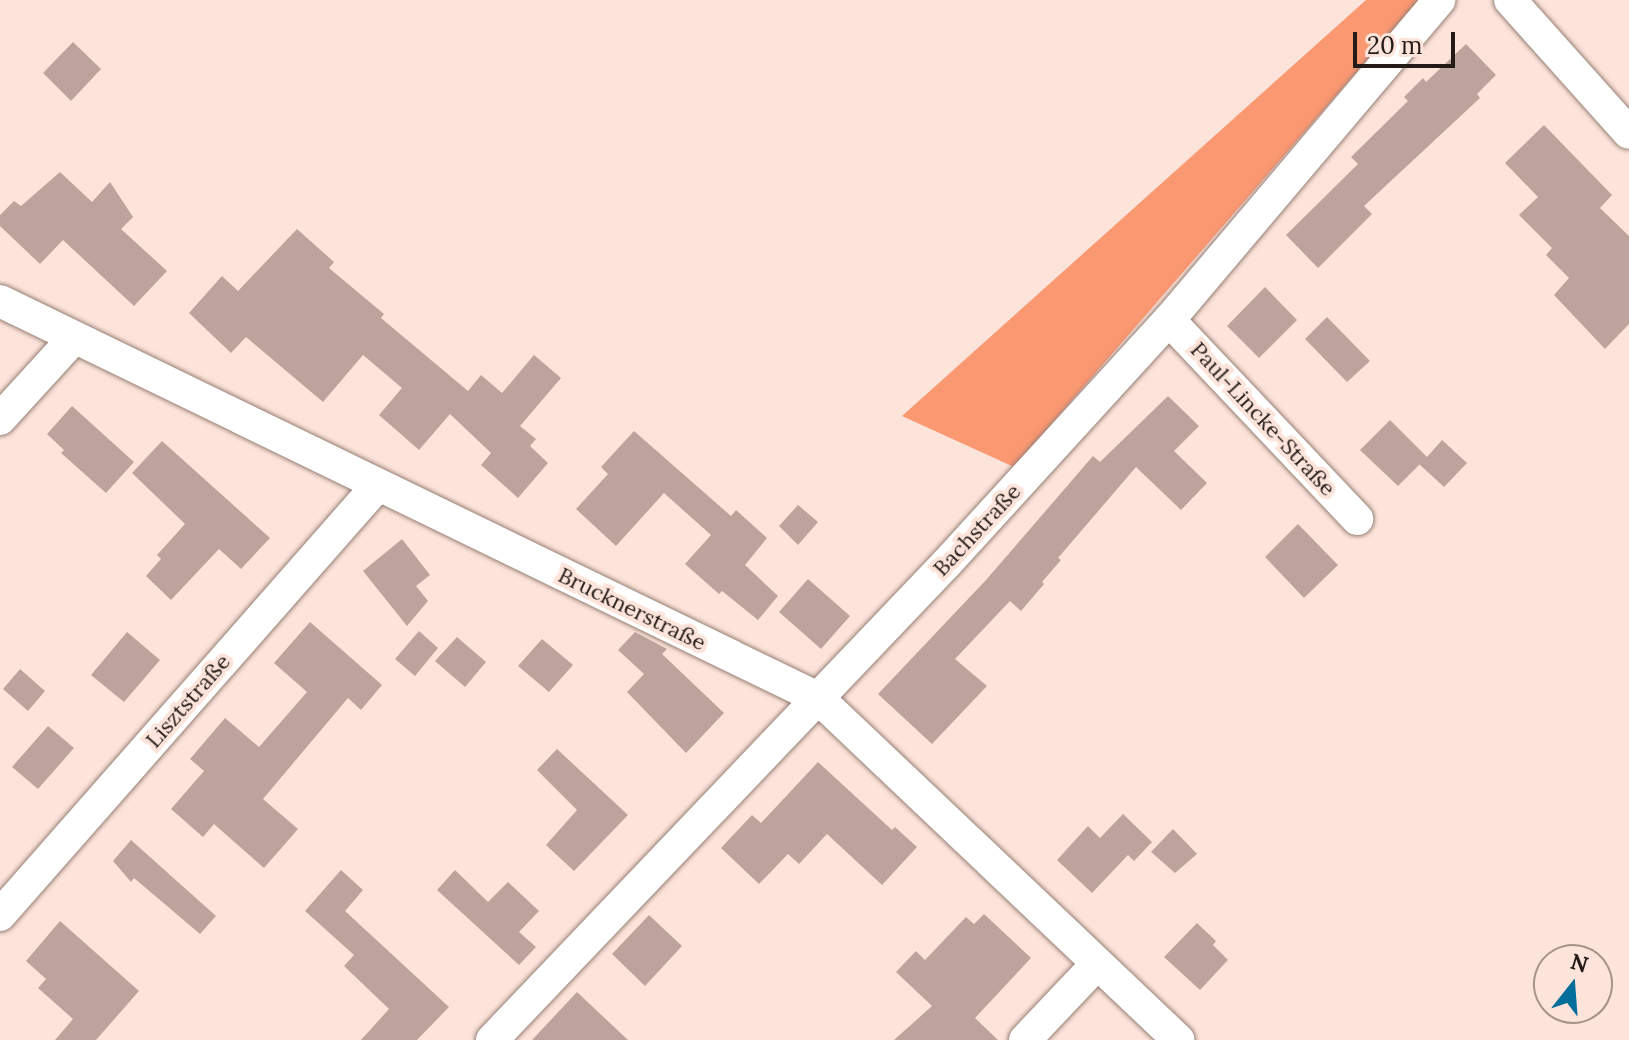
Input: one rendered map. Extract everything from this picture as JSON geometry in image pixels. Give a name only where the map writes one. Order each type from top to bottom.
[{"type":"street","name":"Bachstraße","points":[[492,1040],[946,564],[1169,320],[1439,0]]},
{"type":"street","points":[[1510,0],[1629,133]]},
{"type":"street","name":"Brucknerstraße","points":[[0,301],[818,698],[1096,965],[1179,1040]]},
{"type":"street","name":"Paul-Lincke-Straße","points":[[1169,320],[1357,519]]},
{"type":"street","points":[[0,419],[74,338]]},
{"type":"street","name":"Lisztstraße","points":[[0,915],[377,486]]},
{"type":"street","points":[[1025,1040],[1096,965]]},
{"type":"shaded area","points":[[1366,0],[1419,0],[1014,467],[902,416]]},
{"type":"building","points":[[73,42],[101,69],[71,101],[43,73]]},
{"type":"building","points":[[1466,44],[1496,75],[1477,94],[1480,98],[1364,206],[1372,214],[1318,268],[1286,235],[1358,164],[1351,157],[1408,101],[1404,97],[1423,78],[1426,82]]},
{"type":"building","points":[[1544,125],[1612,195],[1600,208],[1629,236],[1629,324],[1605,349],[1554,295],[1569,278],[1546,255],[1552,248],[1519,215],[1538,197],[1505,163]]},
{"type":"building","points":[[60,172],[92,202],[110,182],[133,217],[121,229],[167,271],[134,306],[63,240],[40,264],[0,226],[0,215],[14,201],[21,206]]},
{"type":"building","points":[[297,229],[334,262],[329,268],[384,314],[381,318],[468,391],[481,375],[502,393],[534,355],[561,378],[520,426],[536,439],[530,446],[548,463],[518,498],[481,465],[491,453],[450,414],[419,450],[379,415],[402,388],[363,355],[323,402],[246,337],[231,353],[189,313],[222,276],[238,291]]},
{"type":"building","points":[[1265,287],[1297,320],[1259,358],[1227,326]]},
{"type":"building","points":[[1327,317],[1370,361],[1347,382],[1305,339]]},
{"type":"building","points":[[1168,396],[1199,426],[1174,451],[1207,483],[1181,510],[1136,467],[1058,558],[1061,560],[1021,611],[1010,601],[955,659],[987,686],[932,744],[878,694],[986,580],[1093,456],[1100,462]]},
{"type":"building","points":[[72,406],[134,462],[106,493],[61,453],[64,450],[47,434]]},
{"type":"building","points":[[1390,420],[1427,457],[1442,440],[1467,463],[1444,487],[1420,464],[1398,486],[1360,450]]},
{"type":"building","points":[[634,431],[731,516],[736,510],[767,538],[745,565],[778,596],[758,620],[722,591],[719,594],[685,564],[711,535],[664,493],[616,546],[576,509],[608,474],[601,467]]},
{"type":"building","points":[[162,441],[270,538],[241,569],[219,549],[171,600],[146,576],[161,559],[157,555],[185,524],[132,473]]},
{"type":"building","points":[[798,505],[818,522],[798,545],[779,526]]},
{"type":"building","points":[[1298,524],[1338,565],[1304,598],[1265,557]]},
{"type":"building","points":[[402,539],[430,575],[416,586],[428,601],[407,626],[363,571]]},
{"type":"building","points":[[808,579],[850,616],[821,649],[779,612]]},
{"type":"building","points":[[310,622],[382,685],[361,710],[348,698],[263,799],[298,829],[264,868],[214,824],[203,837],[171,809],[204,771],[190,759],[225,718],[259,747],[307,692],[274,663]]},
{"type":"building","points":[[419,631],[438,648],[415,676],[395,659]]},
{"type":"building","points":[[127,632],[160,660],[124,702],[91,675]]},
{"type":"building","points":[[635,632],[667,649],[662,654],[724,713],[686,753],[627,692],[644,674],[618,650]]},
{"type":"building","points":[[457,637],[486,662],[465,687],[435,661]]},
{"type":"building","points":[[542,639],[573,665],[549,692],[518,666]]},
{"type":"building","points":[[20,669],[45,691],[28,711],[3,689]]},
{"type":"building","points":[[48,726],[74,748],[38,789],[12,767]]},
{"type":"building","points":[[557,749],[628,815],[574,871],[546,845],[577,810],[537,770]]},
{"type":"building","points":[[818,762],[892,830],[895,827],[917,847],[882,885],[827,834],[799,864],[788,854],[759,884],[721,848],[752,815],[761,823]]},
{"type":"building","points":[[1123,814],[1152,842],[1134,861],[1128,855],[1092,893],[1057,860],[1088,826],[1100,838]]},
{"type":"building","points":[[1173,829],[1197,854],[1175,873],[1151,852]]},
{"type":"building","points":[[131,840],[216,916],[200,934],[134,878],[131,882],[113,861]]},
{"type":"building","points":[[341,870],[363,890],[345,911],[449,1007],[417,1040],[361,1040],[389,1009],[344,966],[354,955],[305,911]]},
{"type":"building","points":[[455,870],[488,902],[508,882],[539,911],[519,932],[536,947],[519,965],[437,890]]},
{"type":"building","points":[[984,914],[1031,958],[975,1018],[998,1040],[894,1040],[932,1006],[896,972],[916,951],[925,960],[966,917],[974,924]]},
{"type":"building","points":[[649,915],[682,946],[645,986],[612,954]]},
{"type":"building","points":[[60,921],[139,991],[96,1040],[55,1040],[73,1019],[38,988],[46,979],[26,961]]},
{"type":"building","points":[[1197,923],[1216,941],[1213,945],[1228,960],[1200,990],[1164,957]]},
{"type":"building","points":[[577,992],[628,1040],[532,1040]]}]
